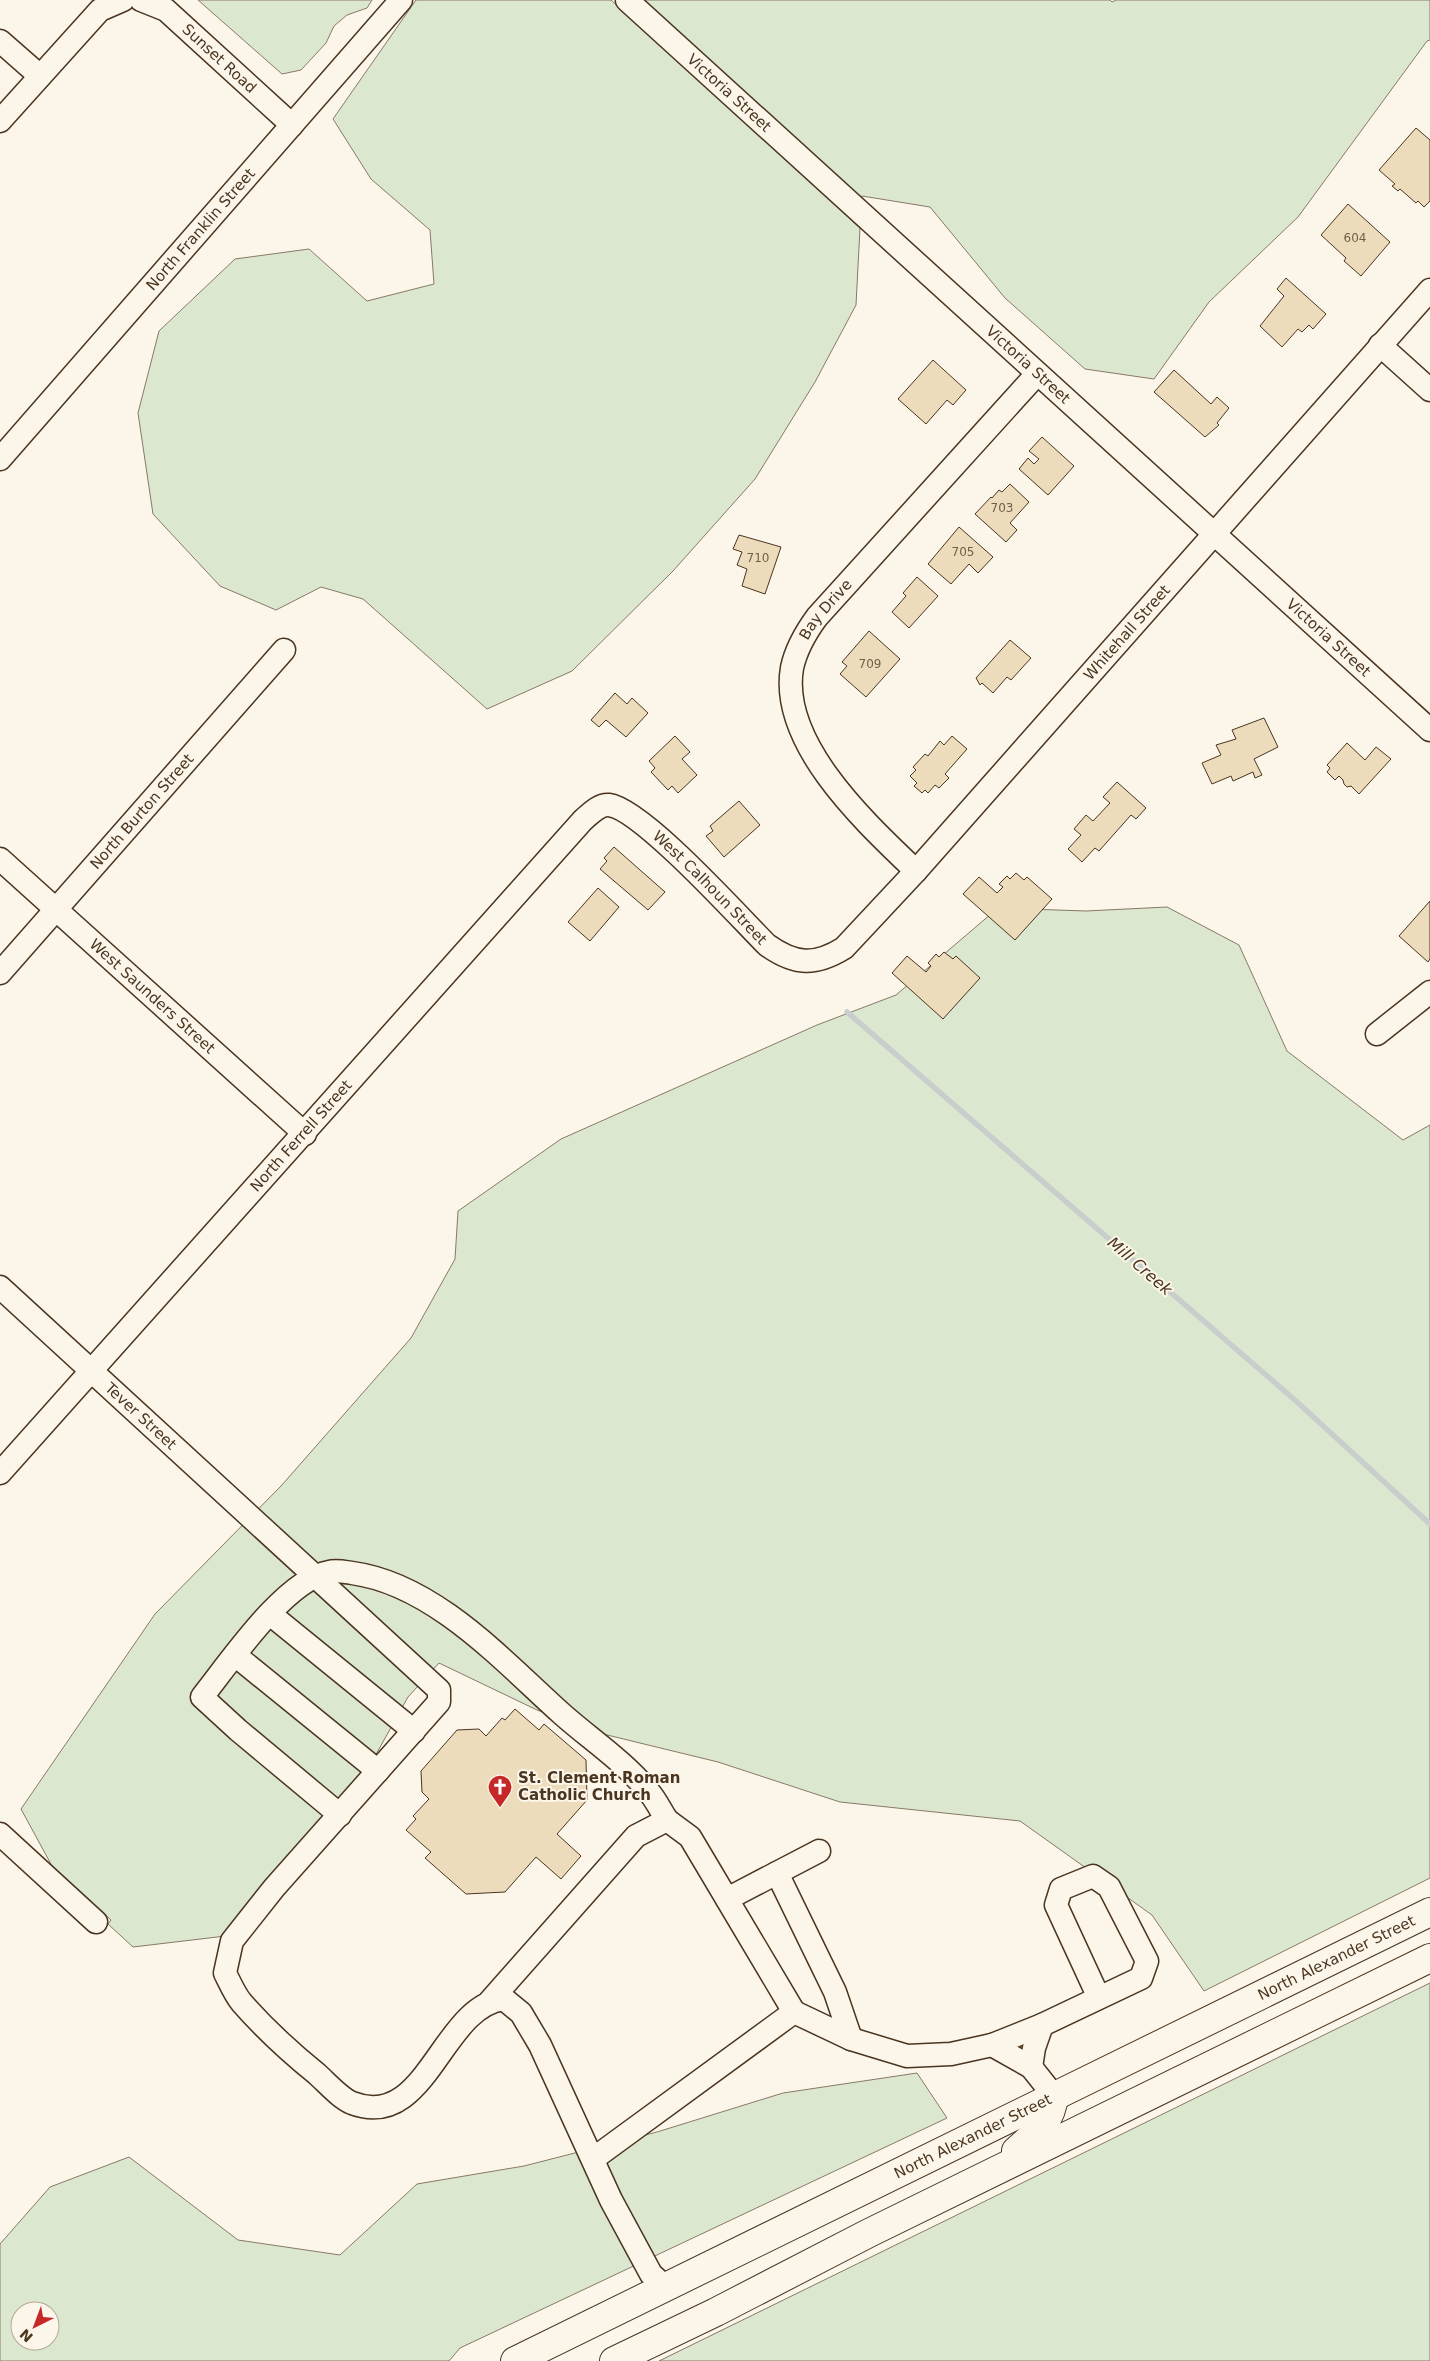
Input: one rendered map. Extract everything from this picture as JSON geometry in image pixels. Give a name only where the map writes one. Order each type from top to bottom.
[{"type":"main road","name":"North Alexander Street","points":[[515,2361],[1430,1912]]},
{"type":"main road","points":[[614,2361],[716,2312],[994,2171],[1430,1958]]},
{"type":"main road","points":[[994,2171],[1044,2124],[1053,2109],[1054,2096]]},
{"type":"main road","points":[[666,2288],[698,2308],[716,2312]]},
{"type":"street","points":[[0,121],[100,10],[123,0]]},
{"type":"street","name":"Sunset Road","points":[[141,0],[166,10],[292,125]]},
{"type":"street","name":"North Franklin Street","points":[[0,459],[402,0]]},
{"type":"street","name":"Victoria Street","points":[[627,0],[1430,730]]},
{"type":"street","points":[[0,41],[40,76]]},
{"type":"street","name":"Whitehall Street","points":[[814,961],[829,957],[844,948],[916,872],[1430,290]]},
{"type":"street","points":[[1380,345],[1430,390]]},
{"type":"street","name":"Bay Drive","points":[[916,872],[872,829],[831,782],[818,764],[800,725],[792,688],[792,669],[801,641],[817,616],[1037,374]]},
{"type":"street","name":"North Burton Street","points":[[0,973],[284,650]]},
{"type":"street","name":"West Calhoun Street","points":[[607,805],[626,811],[653,832],[767,945],[780,955],[797,961],[814,961]]},
{"type":"street","name":"North Ferrell Street","points":[[0,1474],[583,820],[597,808],[607,805]]},
{"type":"street","name":"West Saunders Street","points":[[0,860],[305,1134]]},
{"type":"street","points":[[1377,1034],[1430,992]]},
{"type":"street","name":"Tever Street","points":[[0,1287],[439,1690],[439,1702],[274,1888],[232,1941],[225,1973],[241,2002],[306,2065],[351,2102],[372,2108],[389,2106],[404,2098],[464,2023],[490,2001],[636,1836],[667,1820]]},
{"type":"street","points":[[340,1815],[238,1730],[202,1697],[270,1614],[306,1582],[330,1572],[372,1576],[406,1590],[442,1611],[484,1643],[589,1738],[625,1767],[649,1792],[667,1820],[690,1837],[794,2012],[851,2039],[907,2056],[951,2054],[992,2045],[1042,2025],[1142,1978],[1147,1961],[1109,1887],[1093,1876],[1061,1889],[1056,1905],[1099,1998]]},
{"type":"street","points":[[270,1614],[414,1731]]},
{"type":"street","points":[[235,1655],[378,1771]]},
{"type":"street","points":[[0,1834],[96,1922]]},
{"type":"street","points":[[727,1899],[820,1851]]},
{"type":"street","points":[[777,1873],[835,1992],[851,2039]]},
{"type":"street","points":[[490,2001],[504,1999],[520,2013],[540,2045],[611,2200],[651,2274],[666,2288]]},
{"type":"street","points":[[592,2159],[794,2012]]},
{"type":"street","points":[[1032,2068],[1034,2048],[1042,2025]]},
{"type":"street","points":[[992,2045],[1032,2068],[1054,2096]]},
{"type":"green space","points":[[198,0],[372,0],[367,8],[347,15],[334,26],[326,43],[301,70],[282,74]]},
{"type":"green space","points":[[416,0],[611,0],[860,228],[856,305],[815,382],[755,479],[673,571],[572,671],[487,709],[363,599],[321,587],[276,610],[220,586],[153,514],[138,413],[159,331],[235,259],[309,249],[367,301],[434,284],[430,230],[371,179],[333,119]]},
{"type":"green space","points":[[644,0],[1110,0],[1112,2],[1116,0],[1430,0],[1430,40],[1427,41],[1298,217],[1209,302],[1154,379],[1085,369],[1005,298],[930,207],[862,196],[861,198]]},
{"type":"green space","points":[[1167,907],[1239,945],[1287,1051],[1403,1140],[1430,1125],[1430,1878],[1204,1991],[1152,1915],[1020,1821],[840,1802],[718,1762],[603,1734],[537,1710],[439,1663],[408,1697],[369,1767],[234,1935],[133,1947],[108,1924],[111,1920],[52,1866],[21,1809],[155,1614],[281,1486],[411,1338],[455,1259],[458,1211],[561,1139],[817,1025],[896,995],[998,908],[1086,911]]},
{"type":"green space","points":[[1430,1983],[1430,2361],[659,2361]]},
{"type":"green space","points":[[917,2073],[947,2118],[460,2348],[449,2361],[0,2361],[0,2244],[50,2187],[129,2157],[238,2240],[340,2255],[417,2184],[524,2166],[657,2132],[783,2093]]},
{"type":"building","points":[[1416,128],[1430,140],[1430,201],[1424,207],[1418,201],[1416,203],[1400,189],[1398,191],[1392,186],[1395,184],[1379,170]]},
{"type":"building","points":[[1348,204],[1390,242],[1361,276],[1344,261],[1346,258],[1321,235]]},
{"type":"building","points":[[1286,278],[1326,314],[1313,329],[1309,325],[1302,332],[1298,329],[1282,347],[1260,326],[1284,296],[1277,289]]},
{"type":"building","points":[[933,360],[966,390],[953,405],[947,400],[926,424],[898,399]]},
{"type":"building","points":[[1174,370],[1211,404],[1217,397],[1229,408],[1217,423],[1219,425],[1205,437],[1154,392]]},
{"type":"building","points":[[1042,437],[1074,466],[1048,495],[1019,469],[1028,458],[1034,464],[1039,459],[1029,451]]},
{"type":"building","points":[[1010,484],[1029,502],[1010,523],[1017,530],[1006,542],[975,514],[999,490],[1002,492]]},
{"type":"building","points":[[959,527],[993,557],[978,573],[969,564],[951,584],[928,564]]},
{"type":"building","points":[[739,535],[781,547],[765,594],[742,586],[747,569],[737,565],[742,552],[733,549]]},
{"type":"building","points":[[917,577],[938,596],[909,628],[892,612],[906,596],[903,593]]},
{"type":"building","points":[[869,631],[900,659],[866,697],[840,674],[847,666],[842,662]]},
{"type":"building","points":[[1010,640],[1031,658],[1011,680],[1007,677],[993,693],[982,683],[980,685],[976,678]]},
{"type":"building","points":[[615,693],[627,704],[632,698],[648,713],[626,737],[606,720],[599,727],[591,720]]},
{"type":"building","points":[[1264,718],[1278,747],[1254,759],[1262,775],[1255,778],[1253,772],[1233,781],[1231,776],[1212,784],[1202,763],[1221,755],[1216,745],[1236,739],[1232,730]]},
{"type":"building","points":[[675,736],[690,752],[682,759],[697,775],[678,793],[672,786],[668,790],[651,772],[655,768],[649,761]]},
{"type":"building","points":[[952,736],[967,749],[945,774],[949,778],[939,788],[935,785],[928,793],[925,790],[922,793],[914,786],[917,783],[910,776],[916,770],[913,767],[925,754],[928,756],[940,741],[944,745]]},
{"type":"building","points":[[1347,743],[1365,760],[1376,747],[1391,759],[1359,794],[1351,786],[1347,787],[1339,776],[1335,780],[1327,772],[1330,768],[1327,765]]},
{"type":"building","points":[[1117,782],[1146,808],[1136,819],[1131,815],[1099,851],[1095,848],[1082,862],[1068,849],[1081,835],[1074,829],[1086,815],[1093,821],[1110,803],[1103,797]]},
{"type":"building","points":[[739,801],[760,825],[724,857],[706,836],[713,831],[710,826]]},
{"type":"building","points":[[614,847],[665,892],[648,910],[600,869],[607,861],[604,858]]},
{"type":"building","points":[[1016,873],[1024,880],[1027,877],[1052,899],[1015,940],[963,894],[979,877],[997,893],[1003,887],[999,884],[1007,876],[1010,879]]},
{"type":"building","points":[[598,888],[619,907],[590,941],[568,922]]},
{"type":"building","points":[[1430,901],[1430,959],[1428,962],[1399,936]]},
{"type":"building","points":[[944,952],[953,959],[956,956],[980,978],[943,1019],[892,973],[907,956],[926,972],[931,966],[928,963],[936,954],[939,957]]},
{"type":"building","name":"St. Clement Roman Catholic Church","points":[[515,1709],[539,1730],[544,1724],[586,1760],[587,1800],[557,1834],[581,1856],[561,1879],[536,1857],[505,1892],[466,1894],[425,1858],[431,1852],[406,1830],[416,1819],[413,1816],[429,1799],[422,1792],[421,1771],[457,1730],[479,1729],[486,1736],[502,1718],[505,1720]]},
{"type":"waterway","name":"Mill Creek","points":[[847,1012],[1296,1401],[1430,1524]]},
{"type":"place","name":"St. Clement Roman Catholic Church","points":[[500,1808]]}]
